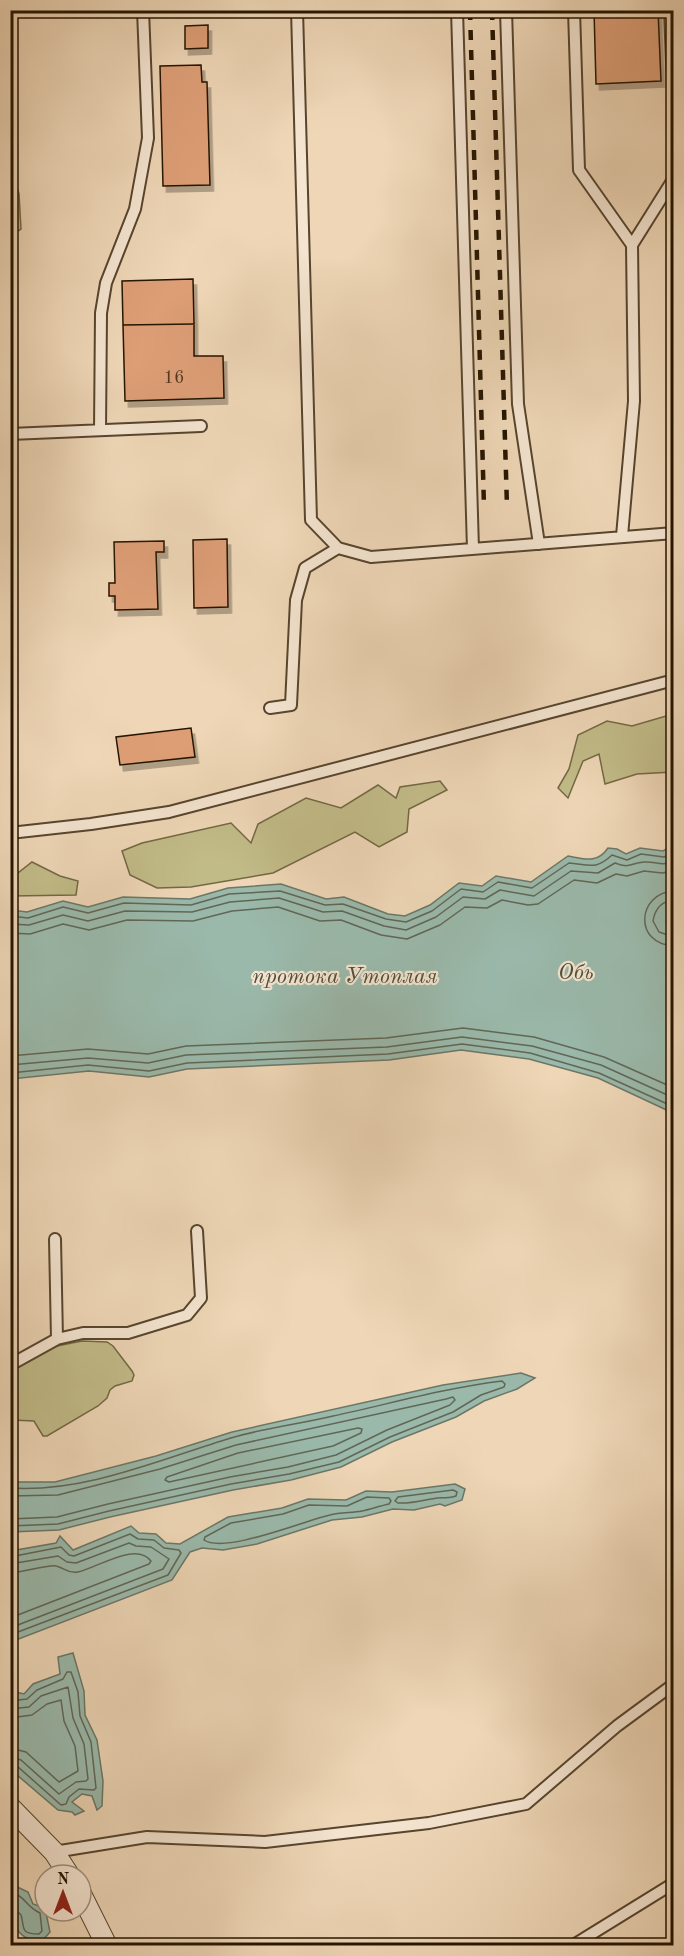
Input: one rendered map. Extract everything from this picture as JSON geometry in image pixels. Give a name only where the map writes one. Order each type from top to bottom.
[{"type":"street","points":[[10,1807],[54,1852],[61,1863]]},
{"type":"street","points":[[93,1918],[107,1946]]},
{"type":"lane","points":[[100,430],[101,313],[106,283],[135,209],[148,138],[143,10]]},
{"type":"lane","points":[[297,10],[311,520],[338,548],[371,558],[674,533]]},
{"type":"lane","points":[[457,10],[473,549]]},
{"type":"lane","points":[[506,10],[518,404],[539,544]]},
{"type":"lane","points":[[573,10],[579,170],[632,245]]},
{"type":"lane","points":[[670,10],[674,116]]},
{"type":"lane","points":[[622,536],[634,401],[632,245],[674,178]]},
{"type":"lane","points":[[10,434],[201,426]]},
{"type":"lane","points":[[270,708],[291,705],[296,600],[305,568],[338,548]]},
{"type":"lane","points":[[10,833],[169,812],[674,680]]},
{"type":"lane","points":[[10,1365],[57,1339],[83,1333],[128,1333],[187,1315],[201,1298],[197,1231]]},
{"type":"lane","points":[[55,1239],[57,1339]]},
{"type":"lane","points":[[54,1852],[147,1837],[265,1842],[429,1823],[526,1804],[616,1726],[674,1684]]},
{"type":"lane","points":[[572,1946],[674,1883]]},
{"type":"shaded area","points":[[10,163],[19,194],[21,229],[12,235],[13,205]]},
{"type":"shaded area","points":[[673,714],[673,772],[637,774],[605,784],[599,754],[583,761],[568,798],[558,788],[569,769],[578,735],[607,721],[632,726]]},
{"type":"shaded area","points":[[440,781],[447,790],[409,809],[407,832],[379,847],[355,832],[273,873],[191,887],[157,888],[130,875],[122,851],[142,843],[231,823],[251,843],[258,824],[306,798],[341,808],[378,785],[396,798],[400,787]]},
{"type":"shaded area","points":[[32,862],[60,876],[78,881],[76,895],[11,896],[11,873],[14,876]]},
{"type":"shaded area","points":[[82,1341],[107,1342],[113,1346],[132,1371],[134,1375],[132,1381],[115,1386],[98,1406],[47,1436],[43,1436],[34,1421],[12,1420],[11,1425],[11,1367],[57,1346]]},
{"type":"water","name":"Обь","points":[[673,845],[673,913],[666,921],[674,924],[673,1113],[598,1078],[529,1059],[461,1050],[389,1060],[187,1069],[149,1077],[89,1071],[11,1079],[11,910],[27,912],[63,901],[88,907],[123,897],[190,899],[228,888],[281,884],[326,899],[344,897],[388,914],[405,916],[430,905],[459,883],[482,886],[496,876],[531,882],[568,856],[590,859],[600,856],[608,848],[617,849],[626,854],[640,848],[663,851]]},
{"type":"water","points":[[521,1373],[535,1378],[517,1389],[484,1401],[456,1417],[392,1442],[341,1467],[59,1530],[11,1532],[11,1482],[55,1482],[156,1456],[232,1432],[443,1385]]},
{"type":"water","points":[[455,1484],[465,1489],[462,1500],[445,1506],[440,1504],[414,1510],[393,1509],[362,1517],[332,1520],[257,1544],[223,1550],[202,1548],[190,1552],[172,1580],[11,1642],[11,1551],[56,1543],[60,1536],[73,1550],[131,1526],[139,1533],[156,1534],[166,1543],[180,1544],[228,1517],[282,1508],[308,1499],[346,1500],[366,1491],[392,1492]]},
{"type":"water","points":[[73,1653],[84,1691],[85,1715],[97,1740],[103,1781],[102,1806],[97,1810],[92,1796],[82,1794],[72,1802],[84,1811],[75,1815],[72,1812],[58,1810],[10,1769],[11,1696],[16,1692],[24,1694],[33,1684],[60,1674],[58,1657]]},
{"type":"water","points":[[11,1884],[28,1892],[33,1904],[33,1923],[48,1923],[50,1932],[42,1941],[25,1937],[14,1924],[17,1918],[11,1917]]},
{"type":"building","points":[[594,10],[658,10],[661,81],[596,84]]},
{"type":"building","points":[[208,25],[208,48],[185,49],[185,26]]},
{"type":"building","points":[[201,65],[202,82],[207,82],[210,185],[163,186],[160,66]]},
{"type":"building","points":[[193,279],[194,324],[123,325],[122,281]]},
{"type":"building","points":[[194,324],[194,356],[223,356],[224,398],[125,401],[123,325]]},
{"type":"building","points":[[227,539],[228,607],[194,608],[193,540]]},
{"type":"building","points":[[164,541],[164,552],[156,552],[158,609],[115,610],[115,596],[109,596],[109,583],[115,583],[114,542]]},
{"type":"building","points":[[191,728],[195,757],[120,765],[116,737]]},
{"type":"railway","points":[[470,10],[484,507]]},
{"type":"railway","points":[[492,10],[507,507]]},
{"type":"water label","name":"протока Утоплая","points":[[345,975]]}]
